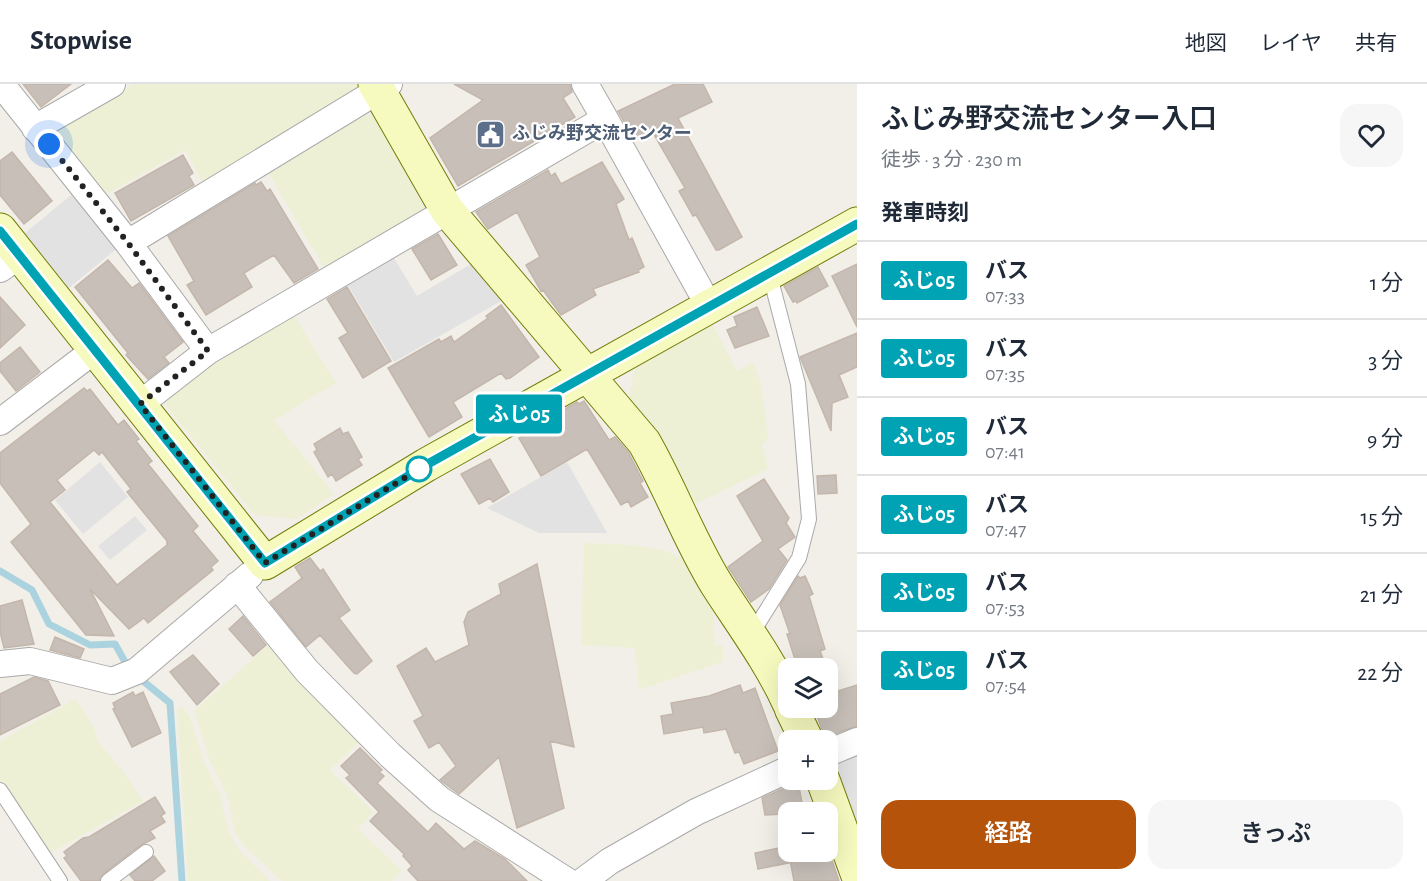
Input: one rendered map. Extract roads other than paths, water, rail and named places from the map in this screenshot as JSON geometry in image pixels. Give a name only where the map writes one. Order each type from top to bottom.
[{"type":"street","points":[[1,84],[128,243],[208,351]]},
{"type":"street","points":[[35,128],[112,84]]},
{"type":"street","points":[[585,84],[709,306]]},
{"type":"street","points":[[128,243],[381,86],[447,210],[644,442],[695,547],[751,635],[778,683]]},
{"type":"street","points":[[140,404],[208,351],[605,119]]},
{"type":"street","points":[[0,664],[30,661],[112,681],[137,671],[265,563],[426,465],[589,376],[768,271],[857,224]]},
{"type":"street","points":[[6,252],[96,349],[265,563]]},
{"type":"street","points":[[0,422],[96,349]]},
{"type":"street","points":[[237,585],[307,671],[390,754],[439,799],[567,881]]},
{"type":"street","points":[[838,749],[857,741]]},
{"type":"street","points":[[583,881],[610,861],[696,812],[778,774]]},
{"type":"street","points":[[827,790],[857,873]]},
{"type":"lane","points":[[751,635],[799,558],[809,519],[798,384],[768,271]]},
{"type":"lane","points":[[0,790],[60,881]]},
{"type":"lane","points":[[108,881],[146,852]]},
{"type":"waterway","points":[[0,571],[32,590],[49,624],[90,645],[115,644],[129,669]]},
{"type":"waterway","points":[[137,676],[170,703],[182,881]]},
{"type":"place","name":"ふじみ野交流センター","points":[[491,134]]}]
